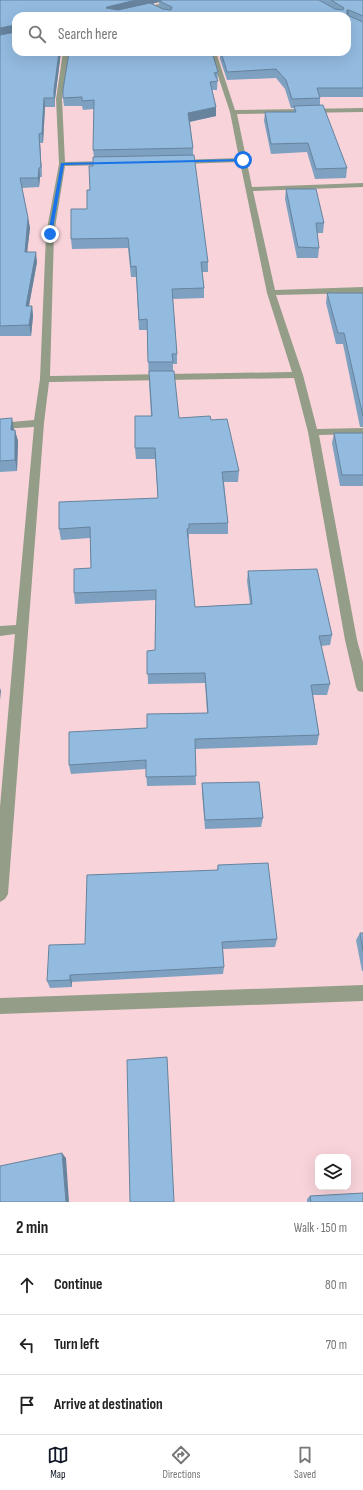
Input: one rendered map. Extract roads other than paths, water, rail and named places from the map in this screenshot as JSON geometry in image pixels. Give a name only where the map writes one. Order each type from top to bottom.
[{"type":"street","points":[[128,12],[182,0]]},
{"type":"street","points":[[150,7],[160,12]]},
{"type":"street","points":[[0,894],[39,423],[44,379],[50,234],[62,164],[59,99],[65,56]]},
{"type":"street","points":[[217,56],[233,112],[271,293],[298,375],[313,432],[357,640],[363,687]]},
{"type":"street","points":[[233,112],[363,110]]},
{"type":"street","points":[[172,162],[243,160]]},
{"type":"street","points":[[62,164],[117,163]]},
{"type":"street","points":[[250,189],[363,185]]},
{"type":"street","points":[[271,293],[363,290]]},
{"type":"street","points":[[44,379],[298,375]]},
{"type":"street","points":[[0,426],[39,423]]},
{"type":"street","points":[[313,432],[363,431]]},
{"type":"street","points":[[0,631],[22,629]]},
{"type":"street","points":[[0,1006],[363,993]]}]
